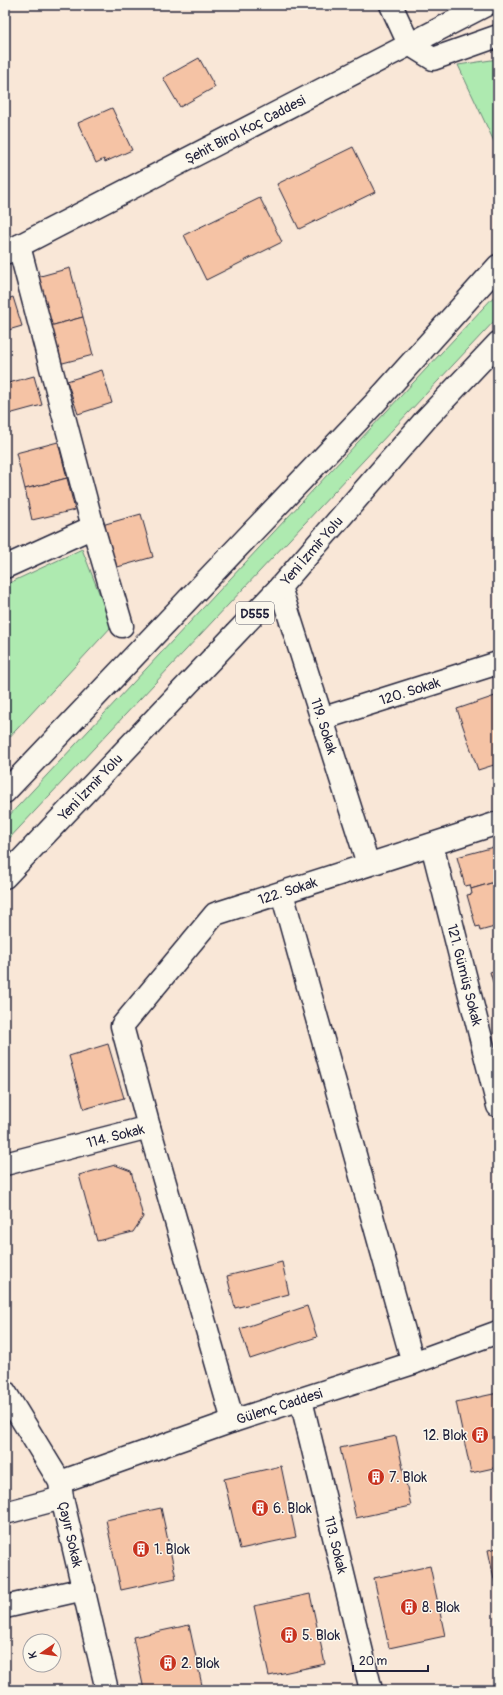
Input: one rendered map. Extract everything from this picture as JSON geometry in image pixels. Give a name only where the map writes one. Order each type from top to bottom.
[{"type":"main road","points":[[391,5],[409,44],[433,59],[498,36]]},
{"type":"main road","name":"Şehit Birol Koç Caddesi","points":[[12,250],[486,5]]},
{"type":"main road","points":[[12,250],[122,626]]},
{"type":"main road","points":[[5,792],[374,404],[498,266]]},
{"type":"main road","name":"Yeni İzmir Yolu","points":[[5,877],[280,587],[426,419],[498,343]]},
{"type":"main road","points":[[5,567],[94,527]]},
{"type":"main road","name":"119. Sokak","points":[[280,587],[368,864]]},
{"type":"main road","name":"120. Sokak","points":[[321,720],[498,663]]},
{"type":"main road","name":"122. Sokak","points":[[122,1026],[215,914],[368,864],[432,845],[498,822]]},
{"type":"main road","name":"121. Gümüş Sokak","points":[[432,845],[498,1106]]},
{"type":"main road","points":[[282,893],[413,1363]]},
{"type":"main road","name":"114. Sokak","points":[[5,1164],[149,1127],[122,1026]]},
{"type":"main road","points":[[149,1127],[233,1421]]},
{"type":"main road","name":"Gülenç Caddesi","points":[[5,1513],[233,1421],[413,1363],[498,1332]]},
{"type":"main road","name":"Çayır Sokak","points":[[5,1392],[61,1490],[107,1690]]},
{"type":"main road","name":"113. Sokak","points":[[301,1400],[371,1690]]},
{"type":"main road","points":[[5,1607],[84,1589]]},
{"type":"green space","points":[[498,59],[498,150],[458,65]]},
{"type":"green space","points":[[498,292],[498,317],[5,843],[5,820]]},
{"type":"green space","points":[[82,549],[112,626],[5,742],[5,585]]},
{"type":"building","points":[[199,58],[215,87],[180,107],[163,78]]},
{"type":"building","points":[[112,108],[132,150],[105,162],[104,159],[96,163],[78,123]]},
{"type":"building","points":[[353,147],[375,192],[299,229],[277,184]]},
{"type":"building","points":[[260,198],[282,242],[206,280],[184,235]]},
{"type":"building","points":[[70,268],[83,317],[50,326],[37,277]]},
{"type":"building","points":[[13,297],[22,326],[5,331],[5,300]]},
{"type":"building","points":[[83,317],[93,355],[59,364],[50,326]]},
{"type":"building","points":[[102,370],[112,403],[78,414],[67,381]]},
{"type":"building","points":[[34,376],[42,405],[5,415],[5,384]]},
{"type":"building","points":[[58,442],[67,478],[25,489],[16,453]]},
{"type":"building","points":[[67,478],[75,510],[32,520],[25,489]]},
{"type":"building","points":[[141,514],[153,557],[114,568],[102,525]]},
{"type":"building","points":[[498,695],[498,766],[497,764],[478,770],[457,709]]},
{"type":"building","points":[[498,846],[498,881],[471,889],[470,885],[465,886],[457,857]]},
{"type":"building","points":[[498,881],[498,926],[480,931],[479,926],[476,927],[467,895],[472,894],[471,889]]},
{"type":"building","points":[[498,969],[498,1000],[490,972]]},
{"type":"building","points":[[108,1044],[124,1098],[84,1109],[69,1056]]},
{"type":"building","points":[[115,1165],[131,1171],[143,1217],[133,1232],[97,1241],[79,1175]]},
{"type":"building","points":[[282,1262],[289,1294],[235,1308],[227,1276]]},
{"type":"building","points":[[307,1306],[317,1337],[250,1359],[240,1329]]},
{"type":"building","name":"12. Blok","points":[[498,1393],[498,1467],[471,1473],[456,1402]]},
{"type":"building","name":"7. Blok","points":[[396,1436],[411,1506],[356,1518],[340,1448]]},
{"type":"building","name":"6. Blok","points":[[281,1466],[296,1537],[240,1549],[224,1479]]},
{"type":"building","name":"1. Blok","points":[[161,1508],[176,1578],[121,1590],[106,1520]]},
{"type":"building","points":[[498,1548],[498,1598],[488,1550]]},
{"type":"building","name":"8. Blok","points":[[430,1566],[445,1636],[389,1648],[374,1578]]},
{"type":"building","name":"5. Blok","points":[[310,1594],[325,1664],[269,1676],[254,1606]]},
{"type":"building","name":"2. Blok","points":[[189,1625],[203,1690],[144,1690],[133,1637]]},
{"type":"place","name":"12. Blok","points":[[480,1435]]},
{"type":"place","name":"7. Blok","points":[[376,1477]]},
{"type":"place","name":"6. Blok","points":[[260,1508]]},
{"type":"place","name":"1. Blok","points":[[141,1549]]},
{"type":"place","name":"8. Blok","points":[[409,1607]]},
{"type":"place","name":"5. Blok","points":[[289,1635]]},
{"type":"place","name":"2. Blok","points":[[168,1663]]}]
